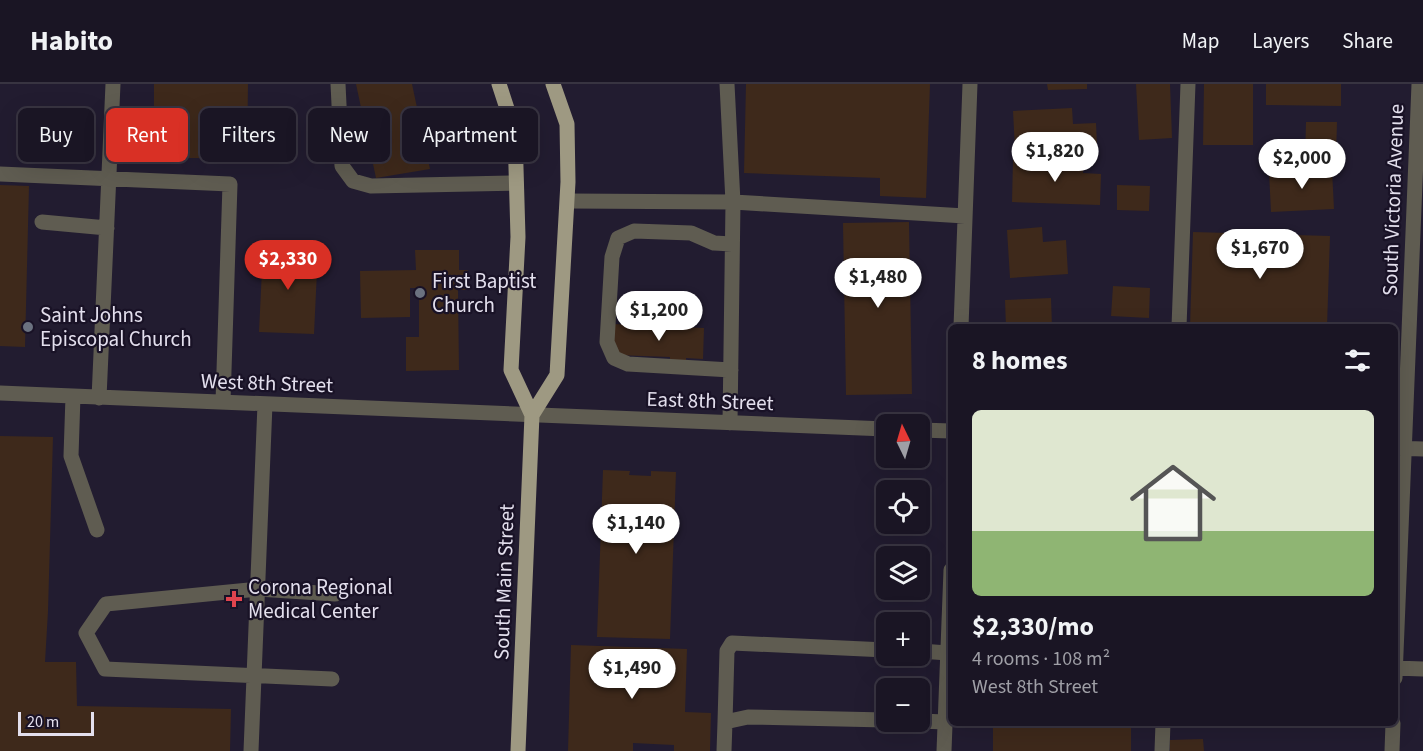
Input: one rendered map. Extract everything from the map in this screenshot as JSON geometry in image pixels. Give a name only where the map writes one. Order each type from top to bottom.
[{"type":"main road","name":"South Main Street","points":[[499,84],[515,133],[518,237],[511,370],[532,415],[518,751]]},
{"type":"main road","name":"South Main Street","points":[[532,415],[557,375],[568,201],[567,124],[553,84]]},
{"type":"street","points":[[99,398],[113,84]]},
{"type":"street","points":[[338,84],[342,166],[353,181],[370,186],[516,183]]},
{"type":"street","points":[[727,84],[733,202],[730,423]]},
{"type":"street","points":[[961,324],[970,84]]},
{"type":"street","points":[[1179,324],[1188,84]]},
{"type":"street","name":"South Victoria Avenue","points":[[1398,503],[1399,448],[1418,227],[1419,84]]},
{"type":"street","points":[[0,174],[230,184],[223,402]]},
{"type":"street","points":[[568,201],[733,202],[965,216]]},
{"type":"street","points":[[42,222],[107,228]]},
{"type":"street","points":[[731,370],[628,364],[614,358],[607,342],[612,257],[618,238],[634,231],[691,234],[714,243],[732,244]]},
{"type":"street","name":"West 8th Street","points":[[0,393],[532,415]]},
{"type":"street","points":[[74,396],[71,456],[97,530]]},
{"type":"street","points":[[251,751],[265,404]]},
{"type":"street","name":"East 8th Street","points":[[532,415],[876,429]]},
{"type":"street","points":[[930,430],[948,431]]},
{"type":"street","points":[[1399,448],[1423,449]]},
{"type":"street","points":[[332,679],[105,669],[86,633],[106,604],[258,589],[335,594]]},
{"type":"street","points":[[724,751],[727,651],[732,643],[876,650]]},
{"type":"street","points":[[930,652],[948,653],[944,751]]},
{"type":"street","points":[[1398,668],[1423,669]]},
{"type":"street","points":[[725,722],[748,717],[876,720]]},
{"type":"street","points":[[930,721],[945,722]]},
{"type":"street","points":[[1162,751],[1163,726]]},
{"type":"street","points":[[1392,751],[1393,726]]},
{"type":"building","points":[[154,84],[248,84],[248,108],[200,108],[200,158],[188,158],[188,108],[154,108]]},
{"type":"building","points":[[356,84],[412,84],[417,108],[402,108],[402,162],[429,162],[430,169],[376,178],[373,162],[390,162],[390,108],[361,108]]},
{"type":"building","points":[[746,84],[930,84],[926,198],[880,196],[880,178],[744,173]]},
{"type":"building","points":[[1047,84],[1087,84],[1087,89],[1048,90]]},
{"type":"building","points":[[1136,84],[1170,84],[1172,138],[1139,140]]},
{"type":"building","points":[[1204,84],[1253,84],[1253,145],[1203,145]]},
{"type":"building","points":[[1266,84],[1341,84],[1341,106],[1266,105]]},
{"type":"building","points":[[1072,108],[1073,124],[1096,123],[1097,145],[1015,149],[1013,111]]},
{"type":"building","points":[[1306,122],[1337,122],[1336,157],[1305,157]]},
{"type":"building","points":[[1013,160],[1084,162],[1083,173],[1101,174],[1100,205],[1012,202]]},
{"type":"building","points":[[1332,169],[1334,209],[1271,212],[1269,172]]},
{"type":"building","points":[[0,185],[29,186],[25,347],[0,346]]},
{"type":"building","points":[[1117,185],[1150,186],[1149,211],[1117,210]]},
{"type":"building","points":[[909,222],[912,394],[846,395],[843,223]]},
{"type":"building","points":[[1042,227],[1043,242],[1066,240],[1068,274],[1010,278],[1007,230]]},
{"type":"building","points":[[1193,232],[1330,236],[1327,324],[1190,324]]},
{"type":"building","points":[[263,248],[318,250],[314,334],[259,332]]},
{"type":"building","points":[[415,250],[459,250],[459,270],[468,270],[469,290],[458,290],[459,370],[406,371],[406,337],[419,337],[419,288],[410,288],[410,317],[361,318],[360,271],[416,270]]},
{"type":"building","points":[[1113,286],[1150,288],[1149,318],[1111,316]]},
{"type":"building","points":[[1051,298],[1052,324],[1006,324],[1005,300]]},
{"type":"building","points":[[613,324],[704,328],[703,359],[686,358],[686,362],[670,361],[670,357],[615,355],[612,345]]},
{"type":"building","points":[[0,436],[53,437],[45,662],[76,662],[77,706],[231,709],[230,751],[0,751]]},
{"type":"building","points":[[603,470],[630,471],[629,475],[651,476],[651,471],[676,472],[670,639],[597,637]]},
{"type":"building","points":[[571,645],[687,649],[685,712],[711,713],[710,751],[674,751],[674,745],[633,743],[633,751],[568,751]]},
{"type":"building","points":[[993,726],[1131,727],[1131,751],[993,751]]},
{"type":"building","points":[[1203,739],[1204,751],[1170,751],[1170,740]]},
{"type":"place","name":"First Baptist Church","points":[[420,293]]},
{"type":"place","name":"Saint Johns Episcopal Church","points":[[28,327]]},
{"type":"place","name":"Corona Regional Medical Center","points":[[234,599]]}]
